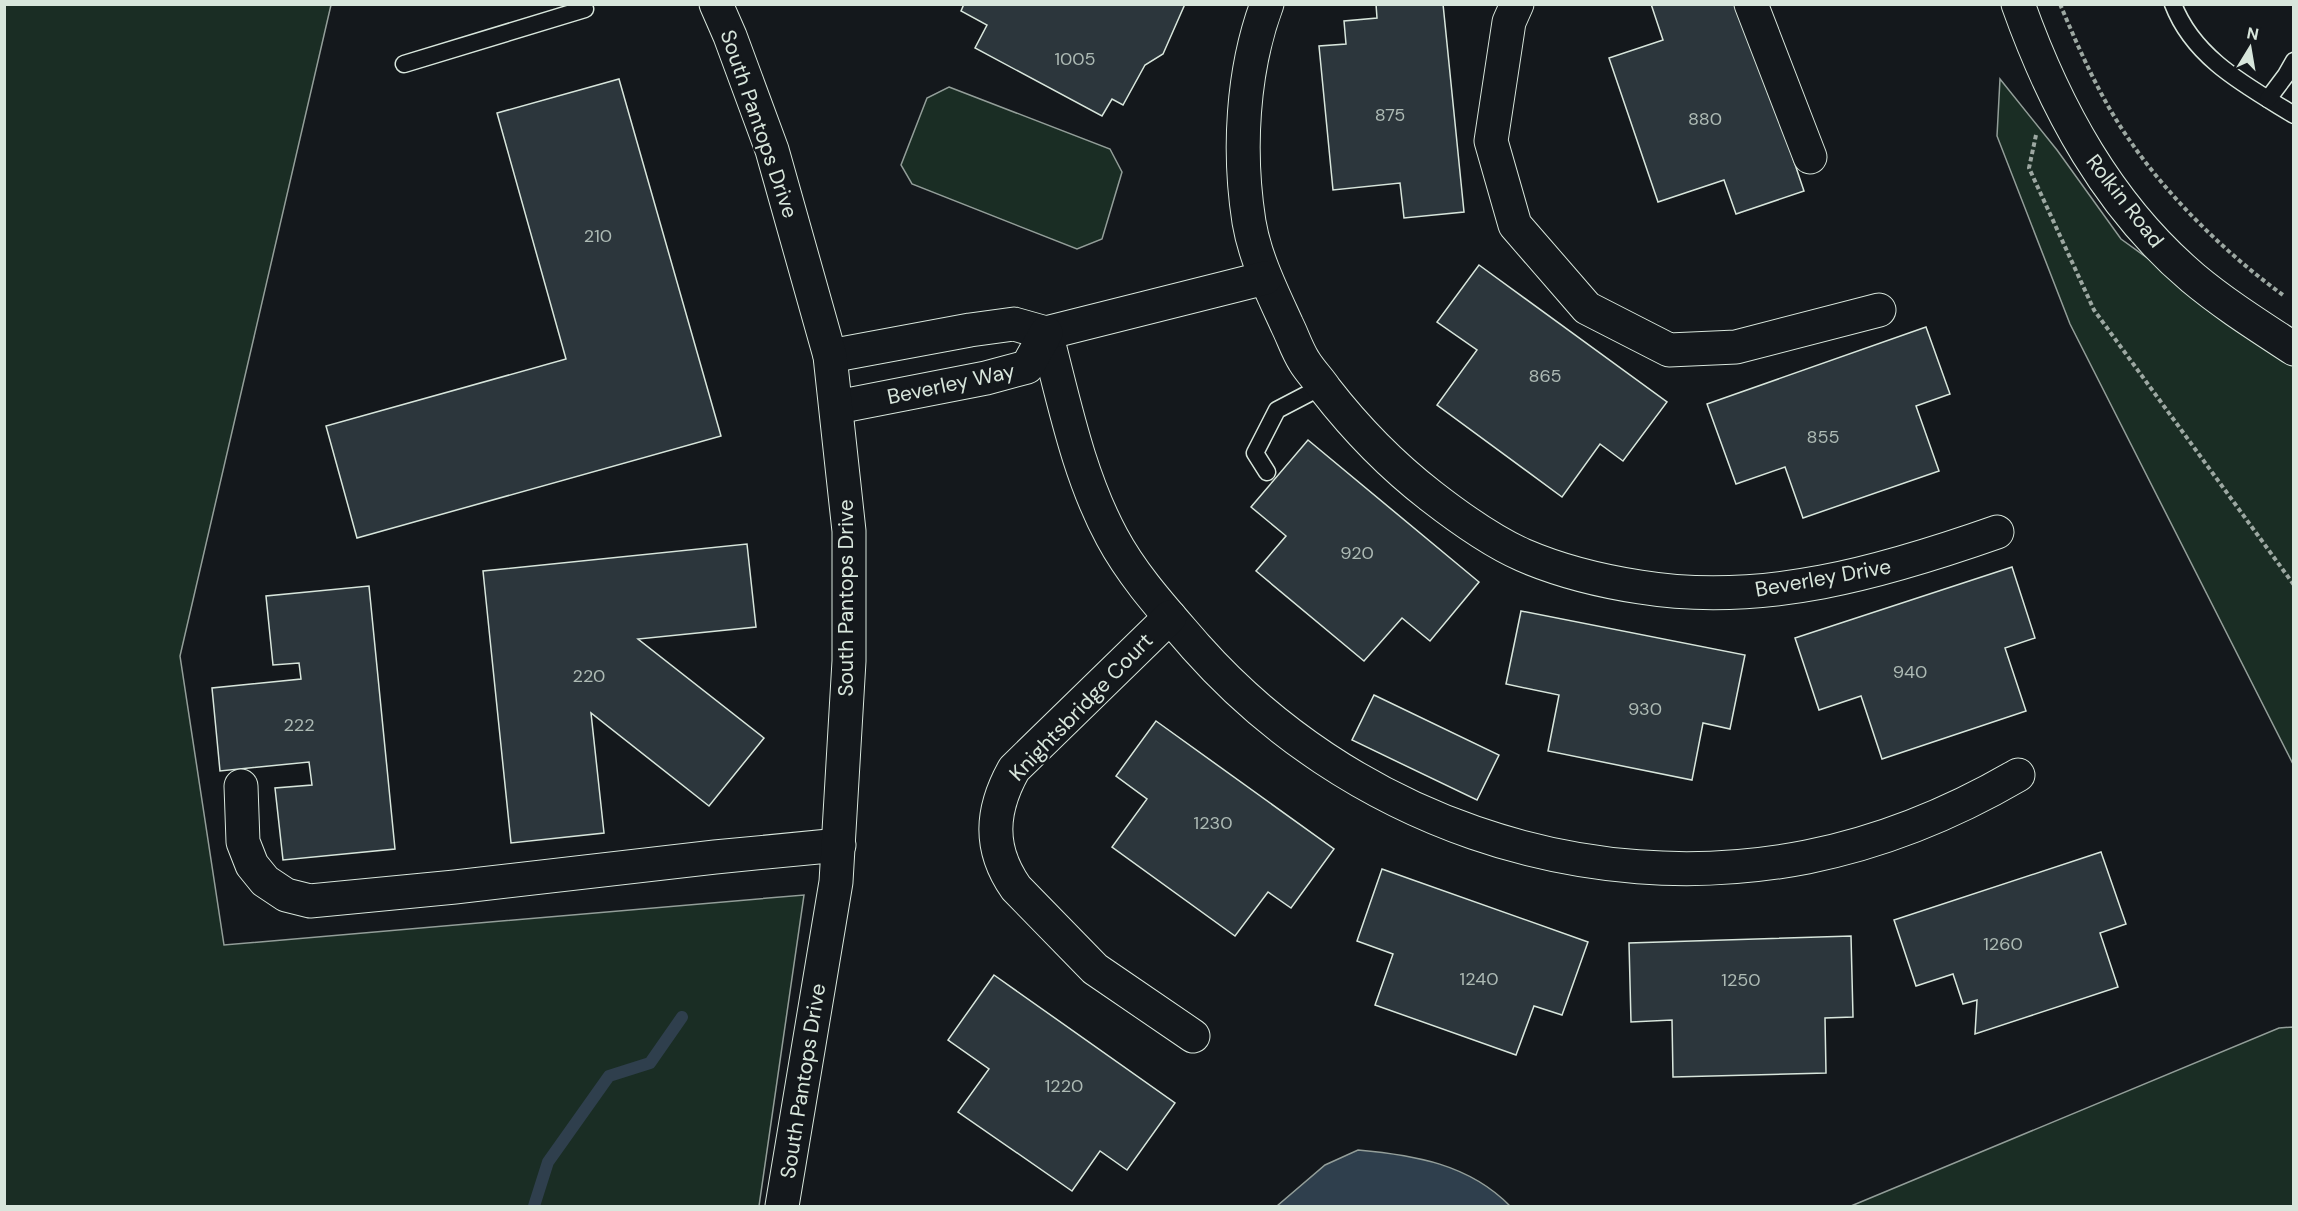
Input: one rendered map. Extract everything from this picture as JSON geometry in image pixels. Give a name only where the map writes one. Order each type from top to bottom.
[{"type":"street","name":"South Pantops Drive","points":[[716,4],[772,150],[830,356],[849,531],[849,661],[836,882],[782,1206]]},
{"type":"street","name":"Beverley Drive","points":[[1267,4],[1260,22],[1247,87],[1244,152],[1250,223],[1265,278],[1304,361],[1348,420],[1401,472],[1458,517],[1522,555],[1574,573],[1641,588],[1710,593],[1779,590],[1852,577],[1926,557],[1997,531]]},
{"type":"street","points":[[1517,4],[1509,22],[1491,141],[1515,225],[1587,308],[1669,350],[1736,347],[1879,310]]},
{"type":"street","points":[[1751,4],[1810,157]]},
{"type":"street","name":"Rolkin Road","points":[[2018,4],[2047,78],[2076,136],[2100,176],[2162,249],[2193,277],[2227,304],[2294,349]]},
{"type":"street","points":[[830,356],[1014,324],[1046,333],[1265,278]]},
{"type":"street","name":"Beverley Way","points":[[837,407],[1027,368],[1046,333]]},
{"type":"street","name":"Knightsbridge Court","points":[[1046,333],[1074,441],[1098,508],[1113,539],[1144,587],[1224,678],[1280,728],[1342,771],[1409,808],[1479,835],[1538,852],[1612,864],[1688,868],[1748,865],[1808,857],[1881,837],[1937,817],[1979,798],[2018,775]]},
{"type":"street","name":"Knightsbridge Court","points":[[1170,617],[1014,769],[1003,790],[995,819],[998,850],[1009,878],[1016,888],[1095,969],[1193,1036]]},
{"type":"street","points":[[241,786],[243,842],[252,865],[265,881],[285,895],[310,901],[455,887],[715,856],[839,845]]},
{"type":"lane","points":[[2173,4],[2191,38],[2212,61],[2294,115]]},
{"type":"lane","points":[[404,64],[585,9]]},
{"type":"lane","points":[[2268,99],[2294,61]]},
{"type":"lane","points":[[1268,472],[1255,453],[1277,410],[1323,386]]},
{"type":"path","points":[[2060,4],[2094,79],[2135,149],[2193,215],[2241,261],[2288,298]]},
{"type":"path","points":[[2036,134],[2029,168],[2094,310],[2294,585]]},
{"type":"green space","points":[[5,4],[331,5],[180,656],[224,945],[804,895],[759,1206],[5,1206]]},
{"type":"green space","points":[[2000,79],[2057,150],[2121,239],[2293,363],[2293,764],[2070,324],[1997,136]]},
{"type":"green space","points":[[949,87],[1110,149],[1122,172],[1102,239],[1077,249],[912,184],[901,165],[927,98]]},
{"type":"green space","points":[[2293,1027],[2293,1206],[1851,1206],[2279,1028]]},
{"type":"water","points":[[1358,1150],[1420,1159],[1459,1171],[1477,1180],[1510,1206],[1277,1206],[1325,1165]]},
{"type":"building","points":[[964,4],[1185,4],[1163,54],[1145,65],[1123,105],[1112,99],[1102,116],[975,48],[987,25],[961,11]]},
{"type":"building","points":[[1376,4],[1443,4],[1464,212],[1404,218],[1400,183],[1333,190],[1319,46],[1346,44],[1344,21],[1377,18]]},
{"type":"building","points":[[1651,4],[1741,4],[1804,191],[1736,214],[1724,180],[1658,202],[1609,58],[1663,40]]},
{"type":"building","points":[[619,79],[721,436],[357,538],[326,426],[566,359],[497,113]]},
{"type":"building","points":[[1479,265],[1667,402],[1623,461],[1600,444],[1562,497],[1437,405],[1477,350],[1437,322]]},
{"type":"building","points":[[1926,327],[1950,394],[1916,406],[1939,471],[1803,518],[1785,467],[1736,484],[1707,404]]},
{"type":"building","points":[[1308,440],[1479,582],[1430,641],[1402,618],[1364,661],[1256,571],[1286,536],[1251,507]]},
{"type":"building","points":[[747,544],[756,627],[638,639],[764,738],[709,806],[591,713],[604,833],[511,843],[483,571]]},
{"type":"building","points":[[2012,567],[2035,638],[2005,648],[2026,711],[1882,759],[1861,696],[1819,710],[1795,638]]},
{"type":"building","points":[[369,586],[395,849],[283,860],[275,788],[312,785],[309,762],[220,771],[212,688],[301,679],[299,663],[273,665],[266,596]]},
{"type":"building","points":[[1521,611],[1745,655],[1730,729],[1703,723],[1692,780],[1548,751],[1559,695],[1506,684]]},
{"type":"building","points":[[1374,695],[1499,755],[1477,800],[1352,740]]},
{"type":"building","points":[[1156,721],[1334,849],[1291,908],[1268,892],[1235,936],[1112,847],[1147,799],[1116,776]]},
{"type":"building","points":[[2101,852],[2126,924],[2100,933],[2118,987],[1975,1034],[1977,1000],[1963,1004],[1953,974],[1916,986],[1894,920]]},
{"type":"building","points":[[1382,869],[1588,942],[1562,1015],[1534,1006],[1516,1055],[1375,1005],[1393,954],[1357,941]]},
{"type":"building","points":[[1851,936],[1853,1017],[1825,1018],[1826,1073],[1673,1077],[1672,1020],[1631,1022],[1629,943]]},
{"type":"building","points":[[994,975],[1175,1103],[1127,1170],[1100,1151],[1072,1191],[958,1112],[989,1069],[948,1040]]},
{"type":"waterway","points":[[534,1206],[548,1162],[609,1076],[650,1063],[682,1017]]}]
